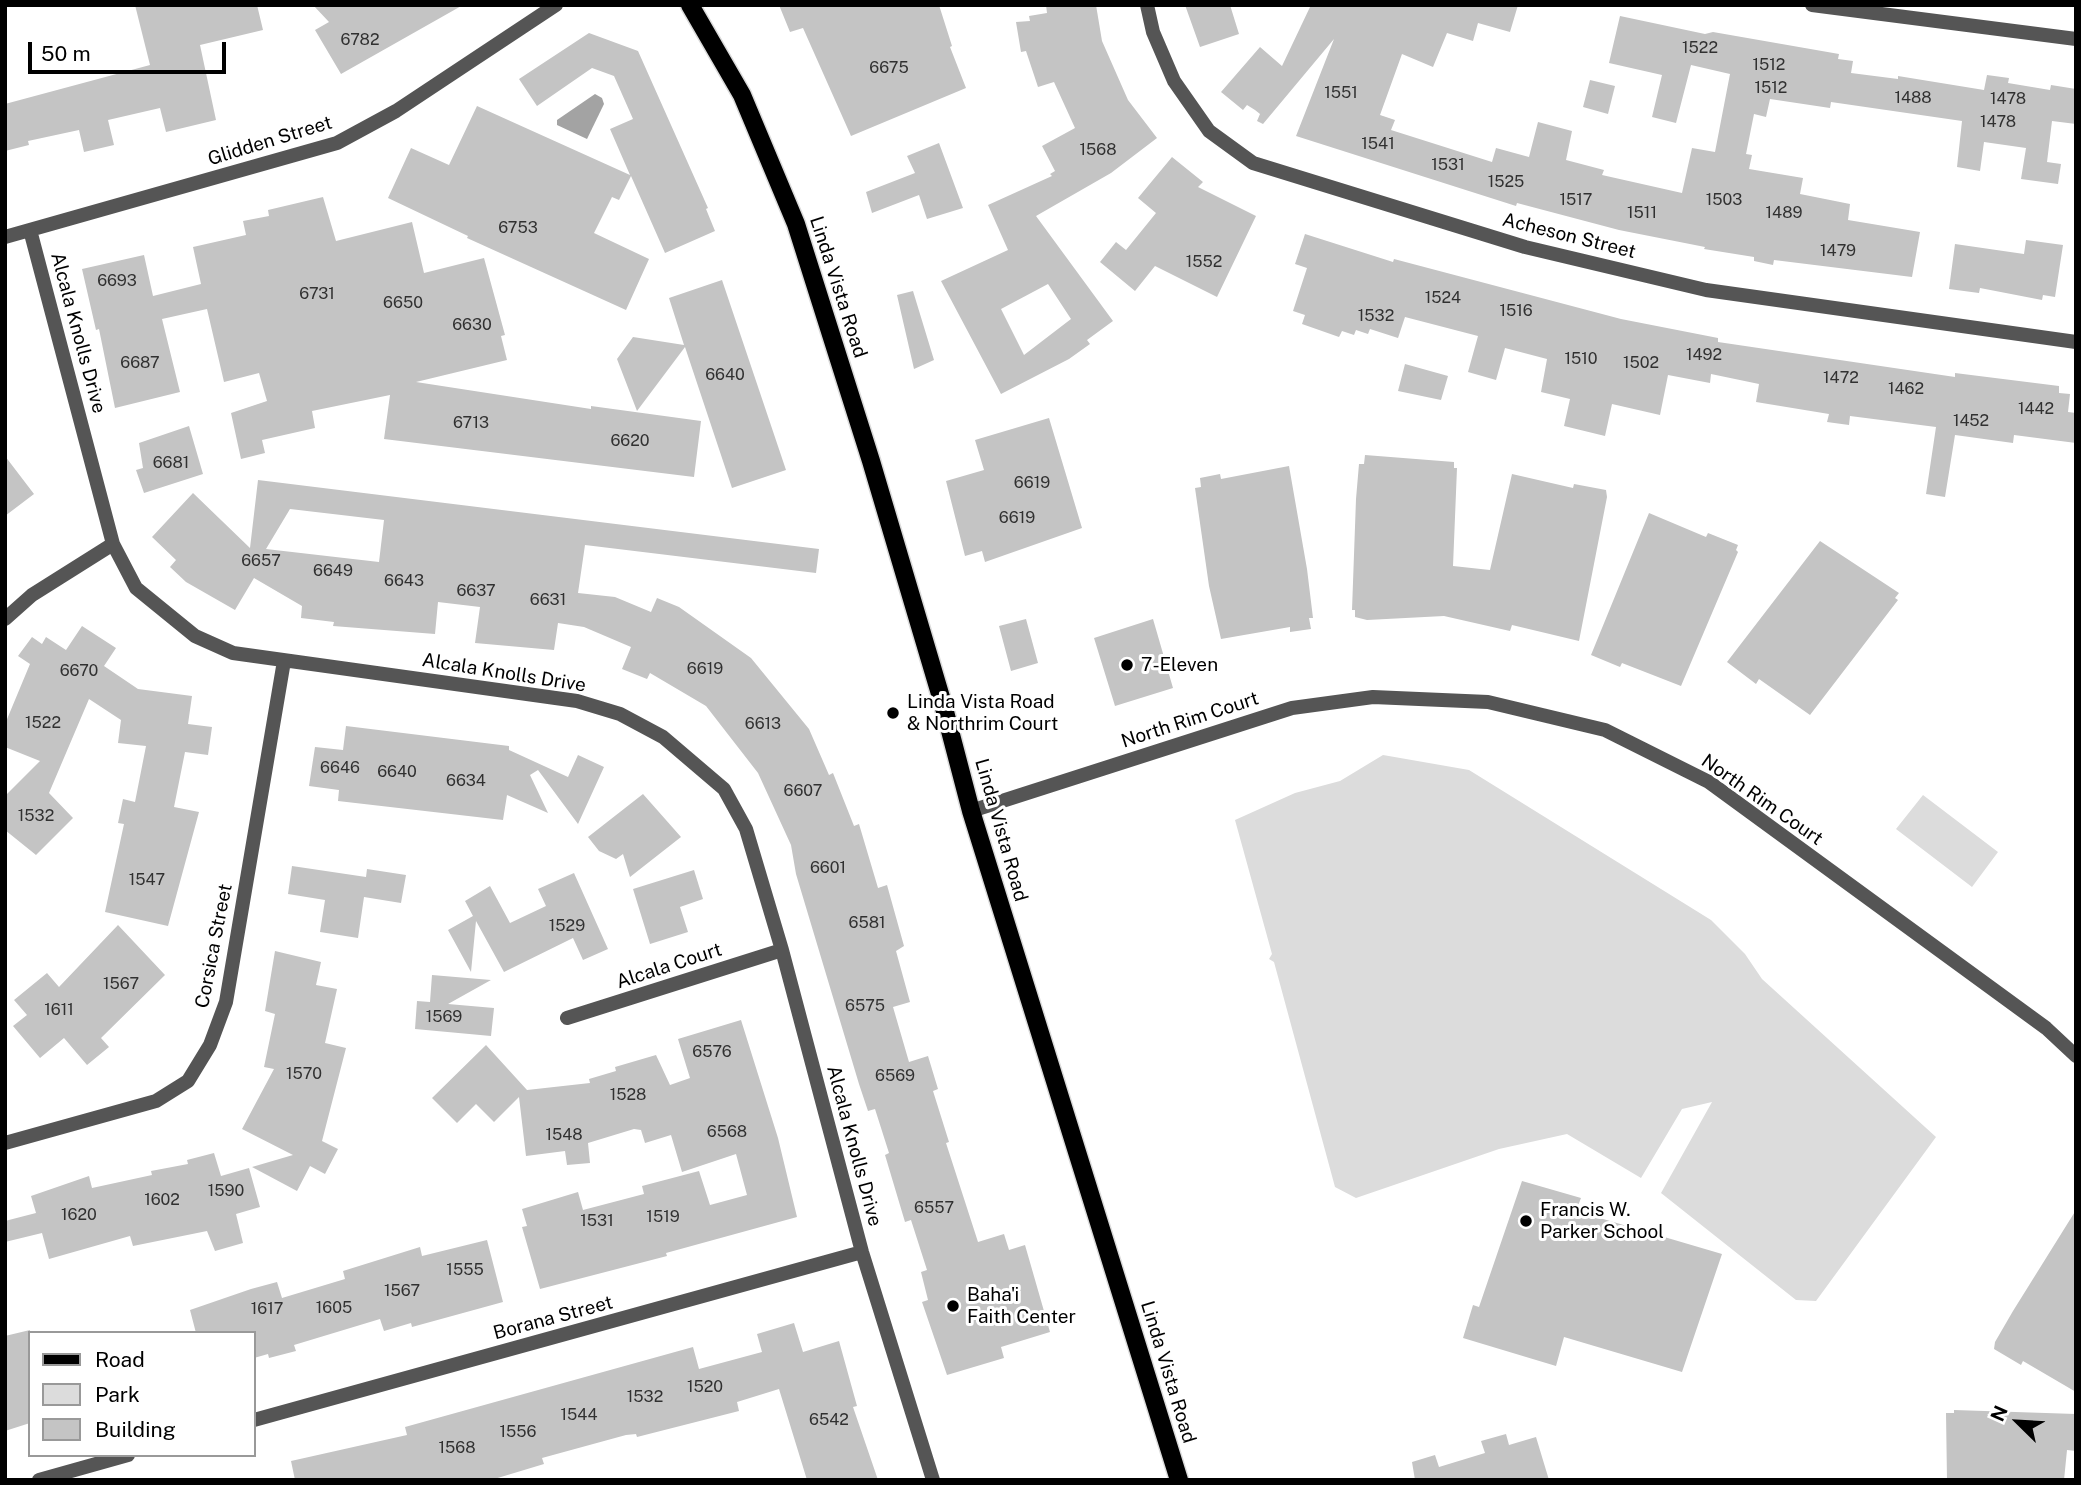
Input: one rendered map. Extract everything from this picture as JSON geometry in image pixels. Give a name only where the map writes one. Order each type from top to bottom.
[{"type":"main road","name":"Linda Vista Road","points":[[690,5],[742,95],[796,224],[879,486],[943,704],[971,811],[1179,1480]]},
{"type":"street","name":"Glidden Street","points":[[5,237],[337,144],[396,111],[556,5]]},
{"type":"street","name":"Acheson Street","points":[[1147,5],[1153,32],[1174,81],[1209,131],[1254,163],[1525,247],[1706,290],[2076,342]]},
{"type":"street","points":[[1812,5],[2076,39]]},
{"type":"street","name":"Alcala Knolls Drive","points":[[30,230],[113,544],[136,588],[195,636],[233,653],[577,701],[620,714],[663,737],[724,789],[746,829],[782,950],[862,1252],[933,1480]]},
{"type":"street","points":[[5,618],[32,595],[113,544]]},
{"type":"street","name":"Corsica Street","points":[[5,1143],[156,1101],[188,1081],[210,1045],[226,1002],[284,661]]},
{"type":"street","name":"North Rim Court","points":[[971,811],[1292,708],[1373,698],[1488,702],[1605,730],[1709,782],[2046,1028],[2076,1056]]},
{"type":"street","name":"Alcala Court","points":[[567,1018],[782,950]]},
{"type":"street","name":"Borana Street","points":[[256,1419],[862,1252]]},
{"type":"street","points":[[39,1480],[121,1457]]},
{"type":"green space","points":[[1383,755],[1469,770],[1711,920],[1745,954],[1762,979],[1936,1137],[1816,1301],[1796,1300],[1661,1193],[1712,1102],[1682,1109],[1641,1178],[1567,1134],[1499,1149],[1356,1198],[1335,1187],[1274,962],[1269,959],[1272,954],[1235,820],[1295,793],[1340,781]]},
{"type":"green space","points":[[1923,795],[1998,852],[1972,887],[1896,829]]},
{"type":"shaded area","points":[[595,94],[602,98],[604,104],[587,139],[557,125],[557,120]]},
{"type":"building","points":[[135,5],[257,5],[263,30],[200,45],[216,120],[166,132],[160,108],[108,120],[114,145],[84,152],[79,130],[28,141],[29,145],[5,151],[5,104],[150,65]]},
{"type":"building","points":[[313,5],[463,5],[341,74],[315,30],[329,22]]},
{"type":"building","points":[[779,5],[939,5],[952,46],[950,47],[966,88],[851,136],[803,28],[790,32]]},
{"type":"building","points":[[1046,5],[1096,5],[1102,41],[1128,100],[1157,138],[1111,173],[1036,216],[1113,321],[1087,340],[1090,344],[1069,359],[1001,394],[941,281],[1008,250],[988,205],[1052,176],[1050,174],[1055,171],[1042,146],[1075,128],[1054,82],[1038,87],[1026,51],[1021,52],[1016,22],[1030,21],[1029,16],[1047,13]],"holes":[[[1048,284],[1071,319],[1024,355],[1001,309]]]},
{"type":"building","points":[[1185,5],[1230,5],[1239,34],[1200,47]]},
{"type":"building","points":[[1308,5],[1518,5],[1510,32],[1478,23],[1473,41],[1447,33],[1433,67],[1402,54],[1380,115],[1395,120],[1391,130],[1492,162],[1496,148],[1529,157],[1538,122],[1572,131],[1566,160],[1604,170],[1602,175],[1682,193],[1692,148],[1715,152],[1730,74],[1691,65],[1676,123],[1652,117],[1662,75],[1609,63],[1620,16],[1705,34],[1713,32],[1839,54],[1838,59],[1853,61],[1851,73],[1898,79],[1898,76],[1984,90],[1987,75],[2009,78],[2008,83],[2050,90],[2051,85],[2076,89],[2076,124],[2052,121],[2047,162],[2061,164],[2058,184],[2021,179],[2026,148],[1984,142],[1980,171],[1957,167],[1962,121],[1831,102],[1830,108],[1770,99],[1766,117],[1754,114],[1746,154],[1752,155],[1749,169],[1803,178],[1800,194],[1850,204],[1848,220],[1920,232],[1912,277],[1774,260],[1773,265],[1754,261],[1754,257],[1619,230],[1517,203],[1516,206],[1296,136],[1334,39],[1263,124],[1257,121],[1260,114],[1247,105],[1243,110],[1221,92],[1260,47],[1282,66],[1310,7]]},
{"type":"building","points":[[589,33],[638,51],[708,208],[706,209],[715,231],[665,253],[631,176],[619,200],[612,197],[594,233],[649,259],[626,310],[467,238],[468,236],[388,198],[411,148],[449,165],[477,106],[630,175],[610,129],[633,119],[614,76],[592,68],[537,106],[519,79]]},
{"type":"building","points":[[1590,80],[1615,86],[1608,114],[1583,107]]},
{"type":"building","points":[[939,143],[963,208],[927,219],[919,195],[872,213],[866,192],[915,173],[907,156]]},
{"type":"building","points":[[1172,157],[1203,182],[1198,187],[1256,216],[1217,297],[1155,266],[1135,291],[1100,262],[1116,242],[1126,250],[1156,213],[1138,198]]},
{"type":"building","points":[[323,197],[336,241],[412,222],[424,273],[484,258],[505,335],[501,336],[507,360],[416,382],[591,409],[591,406],[701,421],[694,477],[384,439],[390,395],[312,411],[315,428],[262,440],[265,453],[241,459],[231,413],[267,401],[259,373],[224,382],[207,309],[162,319],[180,392],[115,408],[99,329],[96,330],[82,269],[144,255],[153,296],[201,284],[193,247],[246,235],[243,221],[269,216],[268,210]]},
{"type":"building","points":[[1305,234],[1393,262],[1394,259],[1621,319],[1718,338],[1718,342],[1955,377],[1955,373],[2059,386],[2059,393],[2070,394],[2068,412],[2076,413],[2076,443],[2014,435],[2013,443],[1955,435],[1945,497],[1926,494],[1936,427],[1850,416],[1849,425],[1827,422],[1829,414],[1756,402],[1759,384],[1711,374],[1710,383],[1668,375],[1660,415],[1612,404],[1605,436],[1564,426],[1570,399],[1541,392],[1547,359],[1505,348],[1496,380],[1468,372],[1478,336],[1405,317],[1398,338],[1370,329],[1368,334],[1356,330],[1354,335],[1342,331],[1339,337],[1302,324],[1305,315],[1293,311],[1307,268],[1295,264]]},
{"type":"building","points":[[2026,240],[2063,245],[2055,297],[2043,295],[2042,300],[1980,288],[1979,293],[1949,289],[1955,244],[2024,254]]},
{"type":"building","points":[[722,280],[786,470],[732,488],[685,347],[637,411],[617,359],[633,337],[684,345],[669,298]]},
{"type":"building","points":[[913,291],[934,360],[914,369],[897,295]]},
{"type":"building","points":[[1405,364],[1448,376],[1441,400],[1398,391]]},
{"type":"building","points":[[1049,418],[1082,528],[985,562],[982,551],[965,556],[946,481],[984,470],[975,440]]},
{"type":"building","points":[[189,426],[203,474],[144,493],[136,470],[143,468],[139,443]]},
{"type":"building","points":[[1365,455],[1454,462],[1454,468],[1457,468],[1453,566],[1490,570],[1512,474],[1573,488],[1574,484],[1606,490],[1607,497],[1579,641],[1512,625],[1510,631],[1444,616],[1367,620],[1355,617],[1355,610],[1352,610],[1356,499],[1359,464],[1364,464]]},
{"type":"building","points":[[5,456],[34,494],[5,516]]},
{"type":"building","points":[[1289,466],[1307,569],[1313,618],[1309,618],[1311,629],[1290,632],[1290,627],[1221,639],[1209,586],[1195,488],[1201,487],[1200,478],[1220,474],[1221,479]]},
{"type":"building","points":[[258,480],[819,549],[816,573],[585,545],[578,593],[615,597],[651,612],[657,598],[679,607],[751,658],[809,729],[829,775],[833,773],[854,826],[859,824],[878,888],[887,885],[904,946],[896,951],[910,1002],[893,1007],[909,1062],[928,1056],[938,1089],[933,1091],[949,1142],[946,1143],[978,1242],[1004,1234],[1009,1250],[1025,1245],[1050,1332],[1001,1347],[1004,1358],[947,1375],[922,1302],[928,1300],[921,1272],[927,1270],[911,1220],[905,1222],[885,1155],[889,1153],[875,1109],[868,1111],[859,1084],[796,874],[791,845],[758,773],[706,706],[650,673],[647,679],[622,669],[631,647],[584,627],[558,623],[554,650],[475,643],[480,607],[438,602],[435,634],[333,626],[334,622],[301,618],[302,606],[254,578],[235,610],[186,582],[170,567],[176,560],[152,537],[193,493],[250,548]],"holes":[[[290,509],[384,520],[379,562],[266,549]]]},
{"type":"building","points":[[1649,513],[1706,537],[1708,533],[1738,545],[1738,552],[1681,686],[1622,663],[1620,667],[1591,655]]},
{"type":"building","points":[[1820,541],[1899,593],[1895,598],[1898,600],[1810,715],[1759,679],[1756,684],[1727,662]]},
{"type":"building","points":[[1026,619],[1038,663],[1011,671],[999,626]]},
{"type":"building","points":[[1153,619],[1173,688],[1115,706],[1094,638]]},
{"type":"building","points":[[82,626],[116,648],[104,666],[138,689],[192,696],[188,724],[212,727],[208,755],[185,752],[174,807],[199,812],[168,926],[105,912],[124,824],[118,823],[123,799],[135,802],[146,746],[118,743],[121,720],[89,699],[49,793],[73,818],[36,855],[5,830],[5,796],[40,761],[5,747],[5,724],[30,664],[18,656],[32,637],[42,644],[46,637],[66,650]]},
{"type":"building","points":[[346,726],[509,746],[509,750],[568,777],[578,755],[604,767],[578,824],[538,770],[530,775],[548,813],[507,795],[503,820],[338,801],[339,790],[309,786],[315,747],[343,750]]},
{"type":"building","points":[[643,794],[681,837],[630,877],[623,854],[616,859],[599,851],[588,837]]},
{"type":"building","points":[[292,866],[366,877],[367,869],[406,875],[401,903],[364,897],[358,938],[320,932],[325,900],[288,894]]},
{"type":"building","points":[[694,870],[703,899],[680,907],[688,932],[650,944],[633,889]]},
{"type":"building","points":[[574,873],[608,949],[583,960],[573,938],[504,972],[476,921],[471,972],[448,930],[473,916],[465,901],[490,886],[510,923],[546,906],[538,889]]},
{"type":"building","points":[[118,925],[165,975],[101,1038],[109,1047],[87,1065],[64,1038],[40,1058],[13,1026],[27,1015],[14,1000],[47,973],[59,987]]},
{"type":"building","points":[[275,951],[321,962],[316,985],[337,989],[325,1043],[346,1048],[322,1141],[338,1149],[325,1174],[310,1166],[297,1191],[252,1167],[293,1155],[242,1129],[274,1069],[264,1067],[275,1014],[265,1011]]},
{"type":"building","points":[[432,975],[491,980],[448,1004],[494,1008],[491,1036],[415,1029],[417,1001],[430,1002]]},
{"type":"building","points":[[741,1020],[778,1138],[797,1217],[666,1253],[667,1256],[540,1289],[522,1227],[527,1226],[522,1209],[578,1192],[583,1210],[644,1194],[642,1186],[699,1171],[710,1205],[747,1195],[736,1154],[682,1172],[671,1135],[645,1143],[641,1130],[634,1129],[588,1143],[590,1163],[567,1165],[565,1151],[526,1156],[519,1097],[494,1122],[476,1104],[457,1123],[432,1098],[486,1045],[527,1090],[590,1083],[589,1079],[616,1071],[615,1067],[656,1055],[670,1085],[690,1078],[678,1039]]},
{"type":"building","points":[[214,1153],[221,1176],[249,1168],[260,1207],[236,1214],[243,1243],[215,1251],[207,1231],[133,1246],[130,1236],[49,1259],[42,1233],[5,1242],[5,1221],[36,1213],[31,1196],[89,1176],[92,1188],[152,1175],[151,1171],[188,1164],[187,1160]]},
{"type":"building","points":[[1522,1181],[1581,1198],[1576,1211],[1722,1254],[1682,1372],[1564,1337],[1556,1366],[1463,1338],[1473,1305],[1479,1307]]},
{"type":"building","points":[[2076,1210],[2076,1392],[2023,1361],[2021,1365],[1994,1349],[1995,1342],[2013,1311]]},
{"type":"building","points":[[487,1240],[503,1302],[412,1327],[411,1323],[384,1331],[380,1319],[294,1345],[296,1351],[269,1358],[268,1354],[256,1357],[256,1331],[195,1331],[190,1310],[251,1289],[277,1282],[282,1298],[345,1279],[343,1271],[420,1247],[422,1256]]},
{"type":"building","points":[[794,1323],[803,1352],[839,1341],[857,1406],[853,1407],[878,1480],[807,1480],[779,1389],[737,1402],[739,1411],[637,1437],[636,1434],[626,1435],[542,1458],[544,1464],[491,1480],[295,1480],[291,1461],[407,1435],[405,1427],[693,1347],[699,1369],[762,1352],[757,1334]]},
{"type":"building","points":[[30,1330],[28,1424],[5,1431],[5,1336]]},
{"type":"building","points":[[1954,1410],[2076,1414],[2076,1451],[2067,1450],[2064,1480],[1947,1480],[1946,1413],[1954,1413]]},
{"type":"building","points":[[1506,1434],[1509,1445],[1536,1437],[1549,1480],[1415,1480],[1412,1462],[1435,1455],[1439,1467],[1485,1453],[1481,1441]]},
{"type":"place","name":"7-Eleven","points":[[1127,665]]},
{"type":"place","name":"Linda Vista Road & Northrim Court","points":[[893,713]]},
{"type":"place","name":"Francis W. Parker School","points":[[1526,1221]]},
{"type":"place","name":"Baha'i Faith Center","points":[[953,1306]]}]
